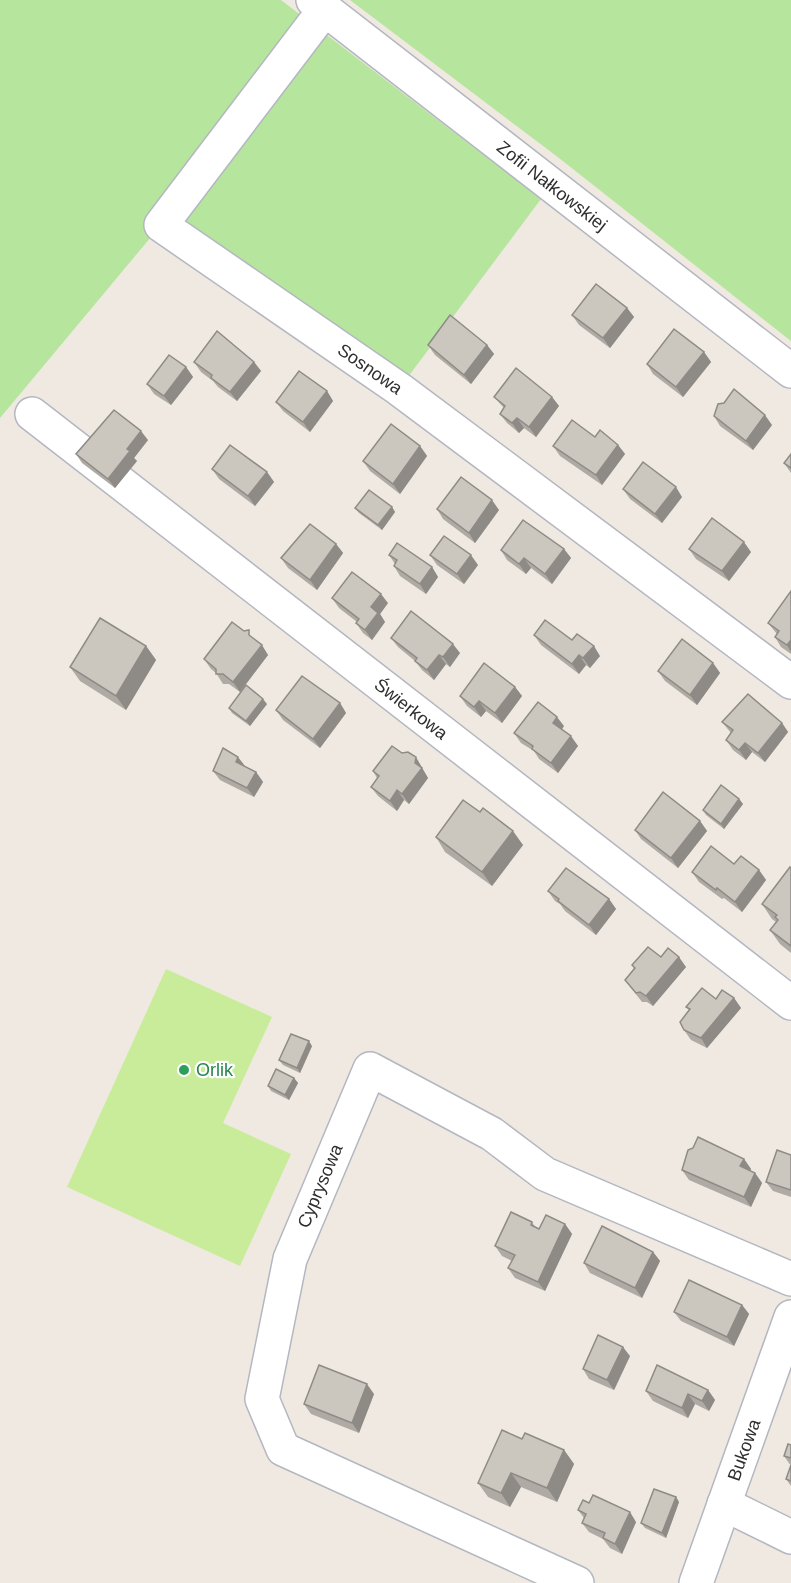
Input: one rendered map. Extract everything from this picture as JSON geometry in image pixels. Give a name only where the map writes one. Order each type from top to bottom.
[{"type":"street","name":"Zofii Nałkowskiej","points":[[319,5],[791,371]]},
{"type":"street","name":"Sosnowa","points":[[319,5],[161,225],[399,389],[791,682]]},
{"type":"street","name":"Świerkowa","points":[[32,414],[791,1003]]},
{"type":"street","name":"Cyprysowa","points":[[577,1583],[283,1449],[262,1400],[290,1259],[370,1069],[492,1134],[545,1174],[791,1279]]},
{"type":"street","name":"Bukowa","points":[[696,1583],[791,1317]]},
{"type":"street","points":[[724,1504],[791,1537]]},
{"type":"green space","points":[[0,0],[281,0],[541,199],[399,389],[161,225],[0,418]]},
{"type":"green space","points":[[350,0],[791,0],[791,341],[559,158]]},
{"type":"green space","name":"Orlik","points":[[166,969],[272,1017],[223,1123],[291,1154],[240,1266],[67,1187]]},
{"type":"building","points":[[596,284],[627,308],[603,338],[572,315]]},
{"type":"building","points":[[450,315],[487,345],[464,375],[428,345]]},
{"type":"building","points":[[674,329],[704,352],[676,387],[647,364]]},
{"type":"building","points":[[217,331],[254,362],[230,392],[194,362]]},
{"type":"building","points":[[169,355],[186,367],[164,396],[147,384]]},
{"type":"building","points":[[516,368],[552,397],[529,427],[517,418],[512,423],[500,414],[505,406],[494,397]]},
{"type":"building","points":[[299,371],[327,391],[303,422],[276,402]]},
{"type":"building","points":[[734,389],[765,415],[746,441],[714,416],[718,404],[724,403]]},
{"type":"building","points":[[114,410],[141,431],[127,449],[130,451],[108,479],[76,454]]},
{"type":"building","points":[[572,420],[595,437],[600,430],[618,445],[596,475],[553,446]]},
{"type":"building","points":[[391,424],[420,446],[393,484],[363,461]]},
{"type":"building","points":[[230,445],[267,472],[248,496],[212,469]]},
{"type":"building","points":[[791,454],[791,468],[784,463]]},
{"type":"building","points":[[643,462],[676,487],[655,514],[623,489]]},
{"type":"building","points":[[461,477],[492,500],[469,533],[437,509]]},
{"type":"building","points":[[369,490],[392,507],[378,525],[355,508]]},
{"type":"building","points":[[712,518],[744,542],[722,571],[689,549]]},
{"type":"building","points":[[523,520],[564,549],[545,574],[524,558],[519,564],[501,550]]},
{"type":"building","points":[[310,524],[336,544],[310,580],[281,558]]},
{"type":"building","points":[[444,536],[471,555],[457,574],[430,555]]},
{"type":"building","points":[[397,543],[432,567],[420,584],[394,566],[397,560],[389,555]]},
{"type":"building","points":[[352,572],[381,594],[371,607],[378,613],[365,630],[356,623],[359,619],[332,598]]},
{"type":"building","points":[[791,591],[791,640],[787,645],[775,637],[779,631],[768,623]]},
{"type":"building","points":[[411,611],[453,644],[443,657],[439,655],[427,670],[415,661],[417,658],[391,638]]},
{"type":"building","points":[[100,618],[146,646],[116,696],[70,667]]},
{"type":"building","points":[[545,620],[572,640],[577,634],[594,646],[583,658],[579,655],[572,664],[534,635]]},
{"type":"building","points":[[232,622],[244,631],[249,630],[249,635],[262,645],[233,682],[223,674],[216,674],[216,669],[204,659]]},
{"type":"building","points":[[682,639],[713,663],[690,695],[658,671]]},
{"type":"building","points":[[484,663],[515,687],[495,713],[479,701],[474,707],[460,696]]},
{"type":"building","points":[[302,676],[340,703],[313,739],[276,710]]},
{"type":"building","points":[[246,685],[263,699],[246,721],[229,708]]},
{"type":"building","points":[[748,694],[782,723],[758,753],[745,743],[739,750],[726,740],[733,730],[722,722]]},
{"type":"building","points":[[538,702],[557,717],[553,723],[571,736],[551,763],[532,749],[533,746],[514,733]]},
{"type":"building","points":[[392,746],[402,753],[408,752],[416,757],[415,763],[422,768],[402,794],[397,790],[390,801],[371,787],[379,776],[373,771]]},
{"type":"building","points":[[223,748],[238,757],[236,762],[256,772],[247,788],[213,771]]},
{"type":"building","points":[[721,785],[739,799],[721,824],[703,810]]},
{"type":"building","points":[[663,792],[700,821],[671,858],[635,830]]},
{"type":"building","points":[[463,800],[480,812],[483,808],[513,831],[482,872],[436,837]]},
{"type":"building","points":[[711,846],[734,864],[741,856],[759,870],[735,902],[692,872]]},
{"type":"building","points":[[790,867],[791,946],[770,930],[778,920],[775,917],[777,915],[762,904]]},
{"type":"building","points":[[566,868],[609,899],[589,925],[548,891]]},
{"type":"building","points":[[648,947],[661,957],[668,948],[679,957],[646,996],[640,992],[636,993],[625,980],[635,968],[632,965]]},
{"type":"building","points":[[702,988],[716,999],[722,990],[734,998],[701,1038],[684,1030],[680,1022],[690,1009],[686,1007]]},
{"type":"building","points":[[291,1034],[309,1041],[297,1068],[279,1060]]},
{"type":"building","points":[[276,1069],[294,1078],[285,1095],[268,1086]]},
{"type":"building","points":[[698,1137],[744,1159],[740,1166],[755,1173],[744,1197],[682,1170],[688,1150],[693,1148]]},
{"type":"building","points":[[777,1150],[791,1155],[791,1190],[766,1182]]},
{"type":"building","points":[[511,1212],[532,1222],[531,1225],[539,1229],[546,1215],[565,1224],[538,1282],[508,1268],[515,1255],[495,1246]]},
{"type":"building","points":[[602,1226],[653,1252],[635,1288],[584,1263]]},
{"type":"building","points":[[689,1280],[742,1305],[727,1337],[674,1312]]},
{"type":"building","points":[[598,1335],[623,1347],[607,1380],[583,1369]]},
{"type":"building","points":[[319,1365],[367,1384],[352,1423],[304,1404]]},
{"type":"building","points":[[657,1365],[708,1390],[702,1401],[688,1394],[682,1408],[646,1391]]},
{"type":"building","points":[[502,1430],[522,1439],[525,1433],[564,1450],[547,1488],[511,1473],[501,1493],[478,1483]]},
{"type":"building","points":[[788,1444],[791,1445],[791,1458],[784,1456]]},
{"type":"building","points":[[791,1465],[791,1481],[786,1479]]},
{"type":"building","points":[[654,1489],[676,1497],[662,1533],[641,1523]]},
{"type":"building","points":[[593,1495],[630,1512],[615,1544],[603,1538],[605,1533],[582,1523],[586,1514],[578,1510],[583,1500],[589,1503]]},
{"type":"place","name":"Orlik","points":[[184,1070]]}]
